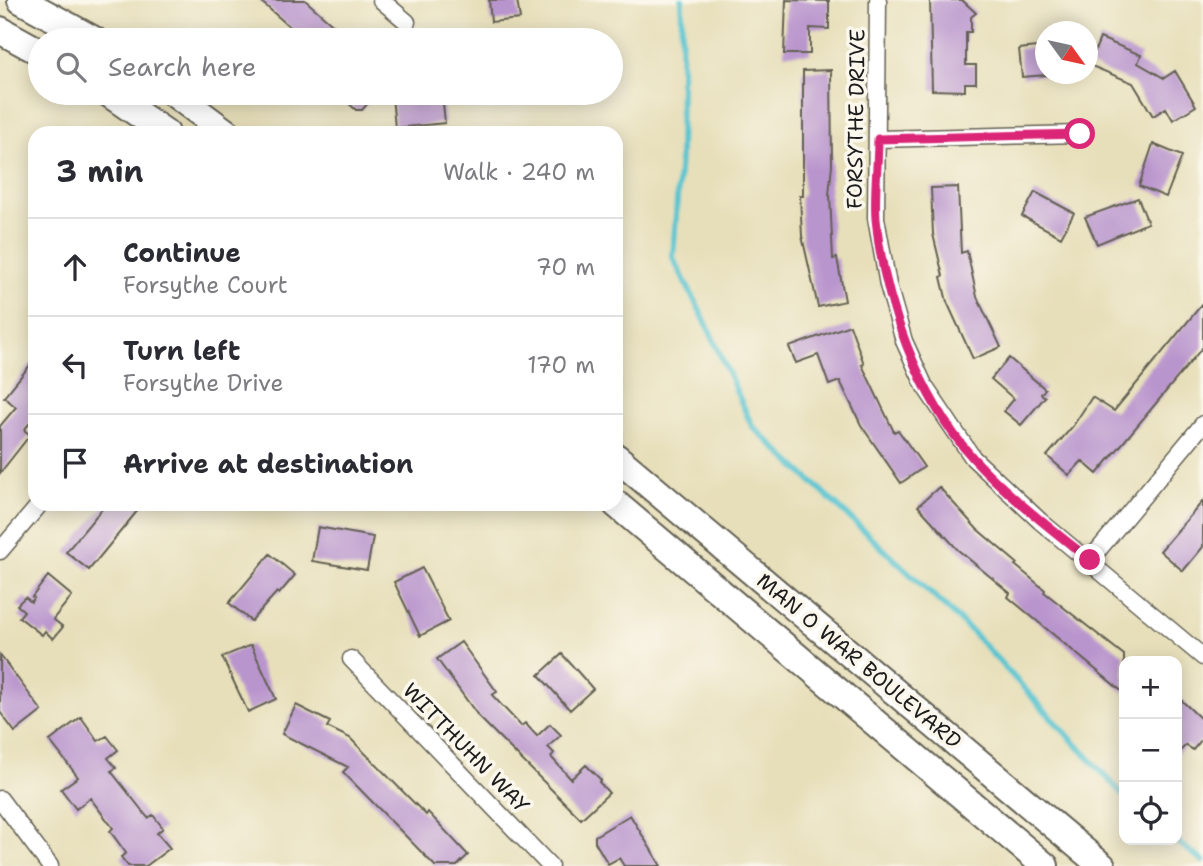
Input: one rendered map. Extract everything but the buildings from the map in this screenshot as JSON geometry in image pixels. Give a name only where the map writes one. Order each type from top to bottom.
[{"type":"main road","points":[[21,0],[72,28]]},
{"type":"main road","points":[[0,30],[28,45]]},
{"type":"main road","points":[[125,105],[156,126]]},
{"type":"main road","points":[[189,105],[218,126]]},
{"type":"main road","name":"MAN O WAR BOULEVARD","points":[[623,463],[1102,866]]},
{"type":"main road","name":"MAN O WAR BOULEVARD","points":[[623,510],[1045,866]]},
{"type":"street","points":[[381,0],[407,22]]},
{"type":"street","name":"FORSYTHE DRIVE","points":[[878,0],[876,218],[884,269],[904,341],[925,387],[973,457],[1040,521],[1203,657]]},
{"type":"street","points":[[878,139],[1080,134]]},
{"type":"street","points":[[1090,560],[1203,424]]},
{"type":"street","points":[[0,551],[34,511]]},
{"type":"street","name":"WITTHUHN WAY","points":[[351,659],[550,866]]},
{"type":"street","points":[[0,799],[50,866]]},
{"type":"waterway","points":[[682,0],[680,156],[673,258],[706,323],[752,426],[971,631],[1119,791]]},
{"type":"waterway","points":[[1182,845],[1203,861]]},
{"type":"route","points":[[1080,134],[878,139],[876,218],[884,269],[904,341],[925,387],[973,457],[1040,521],[1090,560]]}]
